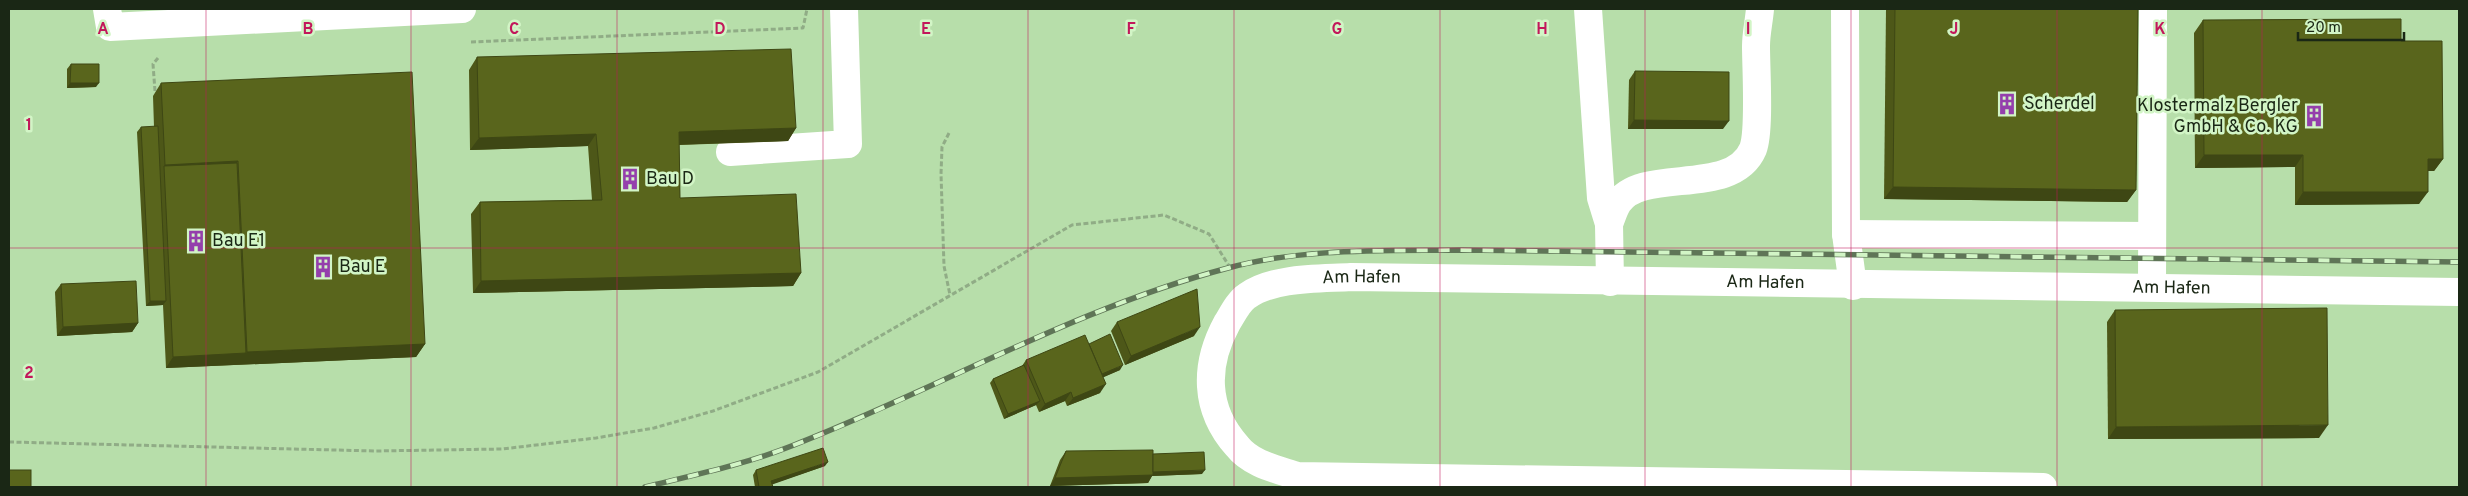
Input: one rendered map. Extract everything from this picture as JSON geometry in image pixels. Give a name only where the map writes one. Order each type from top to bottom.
[{"type":"street","points":[[107,9],[110,27],[462,9]]},
{"type":"street","points":[[730,152],[848,144],[844,9]]},
{"type":"street","points":[[1588,9],[1601,198],[1609,224],[1610,282]]},
{"type":"street","points":[[1609,224],[1618,202],[1634,189],[1719,176],[1742,164],[1753,148],[1756,129],[1756,43],[1760,9]]},
{"type":"street","points":[[1846,9],[1846,234],[1853,286]]},
{"type":"street","points":[[2152,287],[2153,9]]},
{"type":"street","points":[[1846,234],[2152,236]]},
{"type":"street","name":"Am Hafen","points":[[1246,296],[1270,286],[1296,280],[1350,277],[1853,286],[2152,287],[2459,292]]},
{"type":"street","points":[[1246,296],[1216,343],[1210,368],[1212,396],[1219,419],[1237,447],[1260,464],[1297,476],[2044,487]]},
{"type":"path","points":[[463,42],[804,28],[807,9]]},
{"type":"path","points":[[155,90],[153,64],[158,57],[167,57]]},
{"type":"path","points":[[949,133],[942,148],[941,174],[944,266],[950,295]]},
{"type":"path","points":[[9,442],[375,451],[502,449],[596,438],[654,428],[713,411],[818,372],[1072,225],[1164,215],[1209,234],[1246,296]]},
{"type":"shaded area","points":[[9,9],[2459,9],[2459,487],[9,487]]},
{"type":"building","name":"Scherdel","points":[[1895,9],[2138,9],[2136,190],[1893,187]]},
{"type":"building","name":"Klostermalz Bergler GmbH & Co. KG","points":[[2401,19],[2401,41],[2442,41],[2443,159],[2428,159],[2428,192],[2303,192],[2303,155],[2204,155],[2203,20]]},
{"type":"building","name":"Bau D","points":[[791,49],[796,128],[679,132],[680,198],[796,194],[801,273],[481,281],[480,202],[602,200],[596,134],[479,138],[477,57]]},
{"type":"building","points":[[71,64],[99,64],[99,83],[70,83]]},
{"type":"building","points":[[1635,71],[1729,72],[1729,121],[1634,120]]},
{"type":"building","name":"Bau E","points":[[412,72],[425,344],[247,352],[238,161],[165,165],[161,83]]},
{"type":"building","points":[[158,126],[166,301],[150,301],[141,127]]},
{"type":"building","name":"Bau E1","points":[[237,163],[246,353],[173,357],[164,166]]},
{"type":"building","points":[[136,281],[138,323],[63,327],[61,284]]},
{"type":"building","points":[[1197,289],[1200,327],[1131,356],[1117,322]]},
{"type":"building","points":[[2327,308],[2328,425],[2116,427],[2115,310]]},
{"type":"building","points":[[1110,334],[1123,365],[1102,374],[1089,344]]},
{"type":"building","points":[[1085,335],[1106,384],[1073,398],[1071,392],[1045,404],[1026,360]]},
{"type":"building","points":[[1024,365],[1040,401],[1008,414],[993,379]]},
{"type":"building","points":[[823,448],[828,462],[771,481],[773,487],[759,487],[756,470]]},
{"type":"building","points":[[1153,450],[1153,475],[1055,478],[1066,451]]},
{"type":"building","points":[[1204,452],[1205,470],[1153,472],[1153,454]]},
{"type":"building","points":[[9,470],[31,470],[31,487],[9,487]]},
{"type":"railway","points":[[645,487],[776,452],[848,423],[1062,327],[1172,285],[1228,268],[1285,257],[1343,252],[1459,250],[2459,262]]},
{"type":"place","name":"Scherdel","points":[[2007,104]]},
{"type":"place","name":"Klostermalz Bergler GmbH & Co. KG","points":[[2314,116]]},
{"type":"place","name":"Bau D","points":[[630,179]]},
{"type":"place","name":"Bau E1","points":[[196,241]]},
{"type":"place","name":"Bau E","points":[[323,267]]}]
